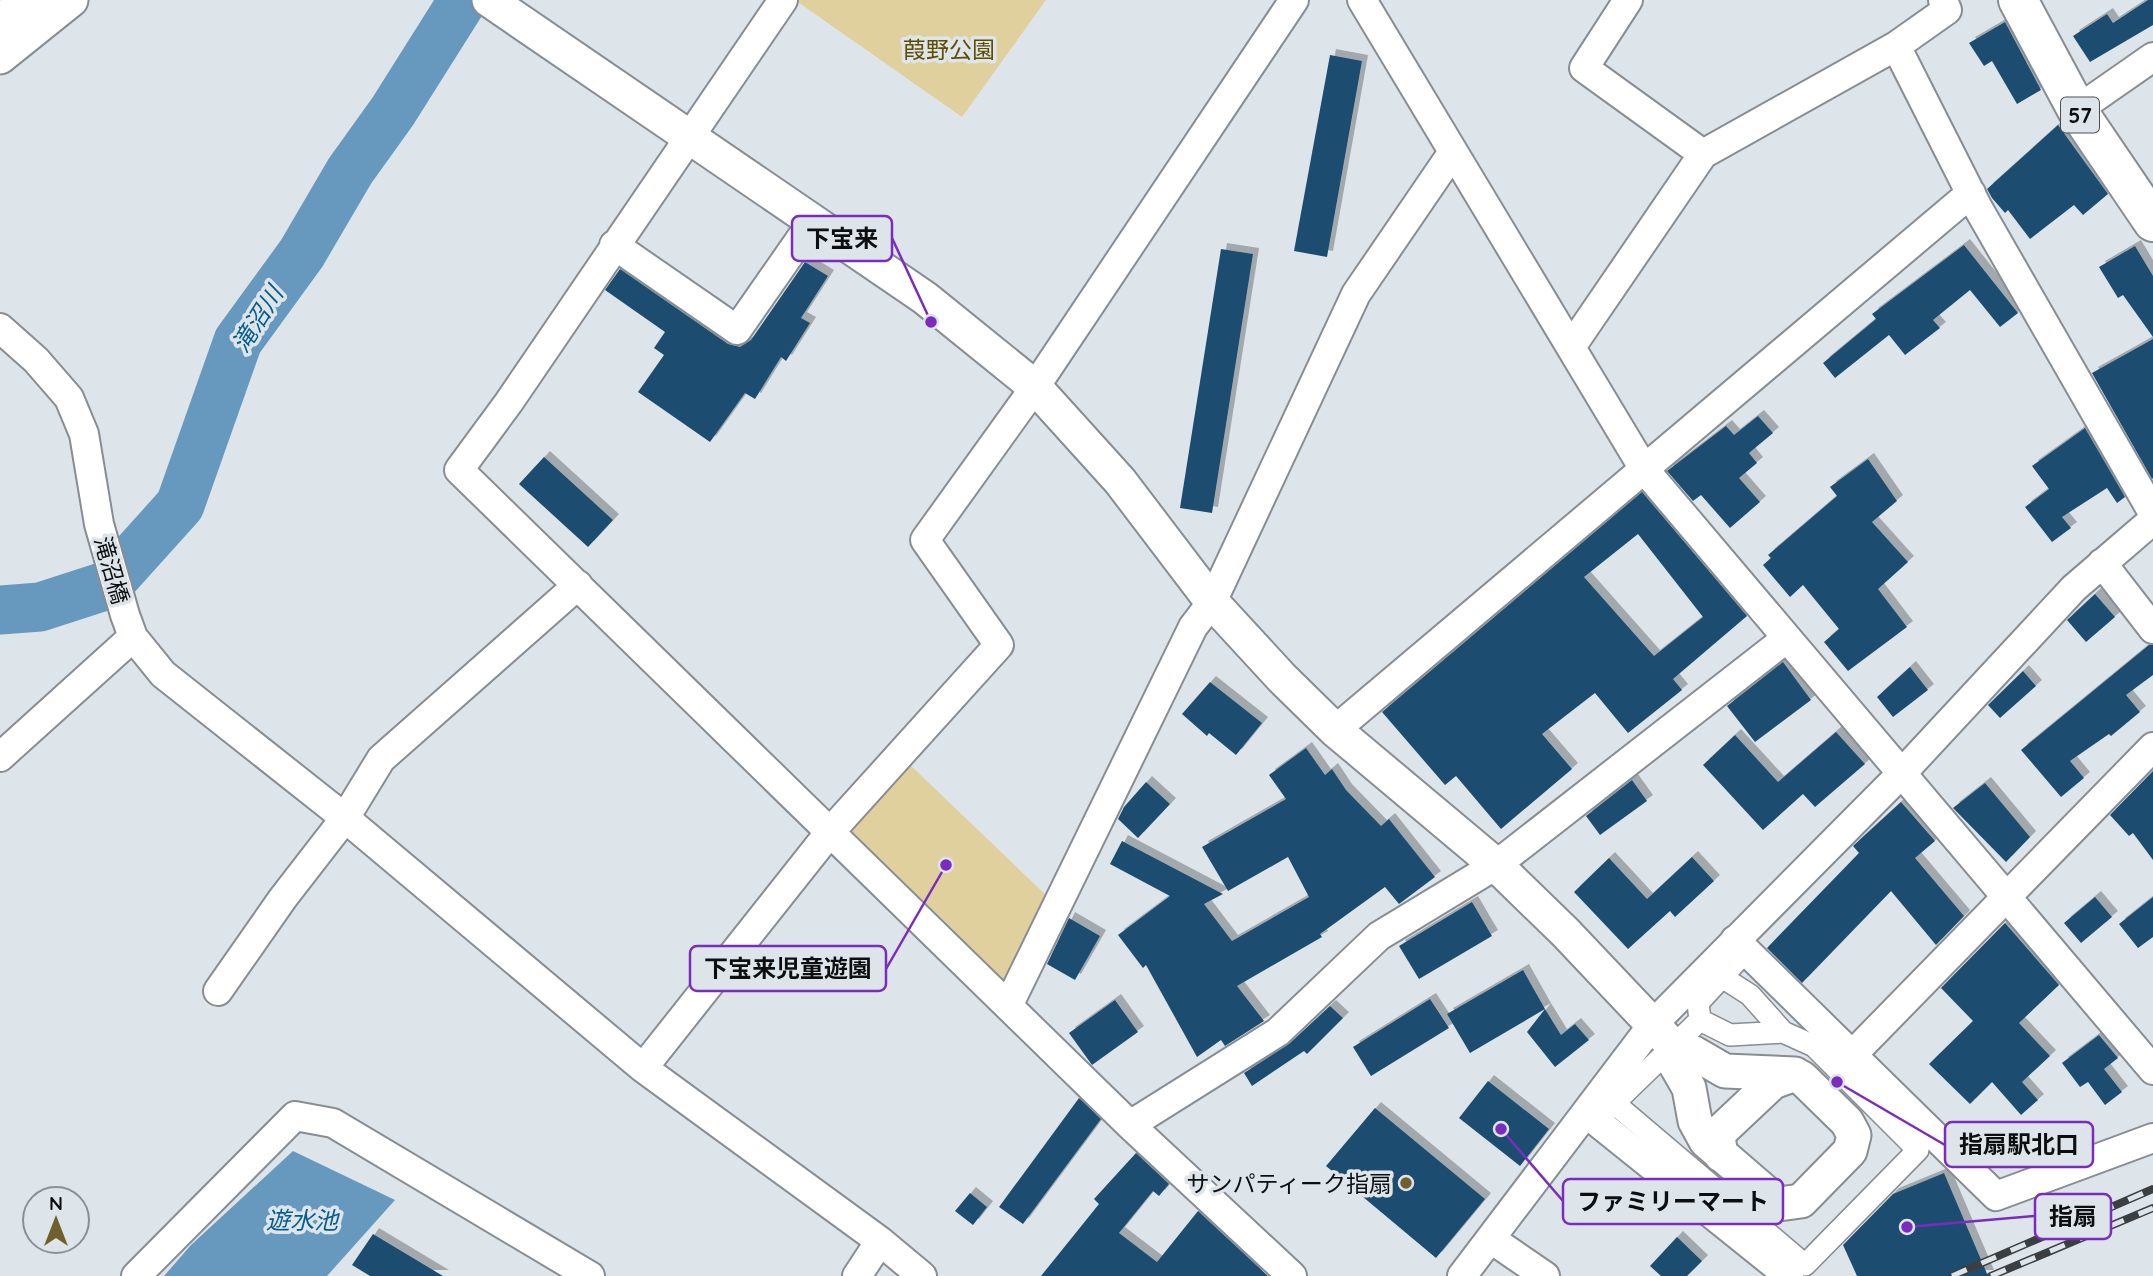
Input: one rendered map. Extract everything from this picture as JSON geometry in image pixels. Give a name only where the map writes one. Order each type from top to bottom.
[{"type":"main road","points":[[0,25],[32,0]]},
{"type":"main road","name":"57","points":[[2018,0],[2077,110],[2153,222]]},
{"type":"street","points":[[0,57],[71,0]]},
{"type":"street","points":[[783,0],[509,402],[459,470],[1130,1125],[1292,1276]]},
{"type":"street","points":[[643,1068],[830,832],[999,645],[925,540],[1035,387],[1294,0]]},
{"type":"street","points":[[1362,0],[1644,469],[2153,1070]]},
{"type":"street","points":[[1628,0],[1584,68],[1703,154]]},
{"type":"street","points":[[1570,346],[1703,154],[1896,46],[1947,10],[1943,0]]},
{"type":"street","points":[[494,3],[925,298],[1035,387],[1112,471],[1212,603],[1335,730],[1496,865],[1663,1035],[1725,1071],[1795,1074],[1847,1122],[1854,1135],[1850,1151],[1801,1201],[1786,1206],[1779,1204],[1721,1155],[1699,1131],[1689,1088],[1663,1035]]},
{"type":"street","points":[[1896,46],[1970,192],[2153,513]]},
{"type":"street","points":[[2077,110],[2153,57]]},
{"type":"street","points":[[1008,1006],[1193,627],[1212,603],[1356,294],[1453,152]]},
{"type":"street","points":[[1335,730],[1970,192]]},
{"type":"street","points":[[614,245],[737,330],[813,221]]},
{"type":"street","name":"滝沼橋","points":[[0,328],[36,360],[69,398],[84,434],[99,524],[129,626]]},
{"type":"street","points":[[1462,1276],[1663,1035],[1741,946],[2074,588],[2153,520]]},
{"type":"street","points":[[2102,563],[2153,629]]},
{"type":"street","points":[[218,991],[283,898],[345,818],[381,759],[578,586]]},
{"type":"street","points":[[4,749],[129,626],[163,674],[345,818],[643,1068],[880,1241],[922,1276]]},
{"type":"street","points":[[1130,1125],[1278,1032],[1379,936],[1496,865],[1787,638]]},
{"type":"street","points":[[1852,1055],[2008,899],[2153,747]]},
{"type":"street","points":[[1700,1020],[1698,1003],[1722,976],[1741,946]]},
{"type":"street","points":[[1741,946],[1996,1196],[2153,1138]]},
{"type":"street","points":[[1598,1112],[1805,1265],[1918,1150],[1814,1046],[1783,1032],[1750,995],[1722,976]]},
{"type":"street","points":[[1663,1035],[1700,1020],[1730,1035],[1783,1032]]},
{"type":"street","points":[[1721,1155],[1718,1137],[1722,1130],[1773,1082],[1795,1074]]},
{"type":"street","points":[[1598,1112],[1789,1276]]},
{"type":"street","points":[[136,1276],[295,1116],[333,1123],[590,1276]]},
{"type":"street","points":[[1491,1239],[1545,1276]]},
{"type":"street","points":[[857,1276],[880,1241]]},
{"type":"green space","name":"葭野公園","points":[[795,0],[1046,0],[962,117]]},
{"type":"green space","points":[[906,761],[1049,898],[1005,991],[844,832]]},
{"type":"water","name":"遊水池","points":[[293,1151],[395,1200],[327,1276],[164,1276],[191,1245]]},
{"type":"building","points":[[2148,0],[2153,0],[2153,25],[2090,62],[2073,36],[2107,14],[2113,23]]},
{"type":"building","points":[[2005,22],[2041,90],[2017,104],[1992,61],[1984,66],[1969,43]]},
{"type":"building","points":[[1330,55],[1362,61],[1327,257],[1294,251]]},
{"type":"building","points":[[2058,125],[2108,194],[2083,215],[2074,205],[2030,239],[2008,210],[2005,213],[1987,189]]},
{"type":"building","points":[[1964,245],[2018,313],[2000,327],[1970,290],[1933,320],[1940,328],[1905,355],[1889,335],[1835,378],[1823,363],[1876,319],[1872,314]]},
{"type":"building","points":[[2135,246],[2153,276],[2153,337],[2123,295],[2118,298],[2099,267]]},
{"type":"building","points":[[1221,249],[1253,254],[1212,513],[1180,508]]},
{"type":"building","points":[[805,262],[828,276],[801,318],[810,323],[786,361],[781,357],[755,399],[745,393],[710,442],[638,392],[664,355],[654,348],[665,332],[605,290],[620,269],[728,344],[740,347],[751,340]]},
{"type":"building","points":[[2153,339],[2153,478],[2152,479],[2092,373]]},
{"type":"building","points":[[1758,416],[1773,433],[1749,453],[1757,463],[1739,478],[1760,502],[1730,528],[1701,495],[1693,501],[1667,471],[1726,426],[1734,435]]},
{"type":"building","points":[[2085,428],[2125,497],[2117,503],[2107,488],[2062,517],[2071,528],[2052,542],[2025,507],[2049,489],[2032,466]]},
{"type":"building","points":[[544,457],[613,520],[588,547],[519,484]]},
{"type":"building","points":[[1868,459],[1897,501],[1872,522],[1908,562],[1878,589],[1907,627],[1848,671],[1824,642],[1839,629],[1803,585],[1790,597],[1763,565],[1771,558],[1768,555],[1837,496],[1830,487]]},
{"type":"building","points":[[1642,492],[1747,616],[1673,679],[1682,690],[1628,733],[1595,693],[1542,734],[1572,769],[1501,829],[1456,776],[1445,785],[1382,712]],"holes":[[[1638,534],[1703,617],[1654,656],[1584,577]]]},
{"type":"building","points":[[2095,594],[2115,617],[2086,642],[2067,620]]},
{"type":"building","points":[[2149,645],[2153,645],[2153,675],[2126,695],[2140,712],[2111,736],[2109,734],[2070,761],[2084,778],[2061,797],[2021,750]]},
{"type":"building","points":[[1783,662],[1811,700],[1755,742],[1727,706]]},
{"type":"building","points":[[1910,667],[1928,690],[1893,717],[1877,697]]},
{"type":"building","points":[[2023,671],[2036,686],[2000,718],[1988,705]]},
{"type":"building","points":[[1210,682],[1262,723],[1236,755],[1209,733],[1207,736],[1182,714]]},
{"type":"building","points":[[1836,732],[1865,764],[1815,807],[1803,794],[1763,830],[1703,765],[1735,735],[1778,782]]},
{"type":"building","points":[[1306,748],[1325,775],[1332,769],[1346,790],[1381,826],[1389,819],[1435,877],[1399,904],[1385,887],[1320,934],[1322,937],[1237,986],[1264,1021],[1225,1046],[1221,1040],[1197,1057],[1146,965],[1143,968],[1118,935],[1170,896],[1110,864],[1122,841],[1223,894],[1204,904],[1232,941],[1309,897],[1288,857],[1228,891],[1202,847],[1286,799],[1269,775]]},
{"type":"building","points":[[2153,771],[2153,860],[2133,833],[2129,836],[2110,815]]},
{"type":"building","points":[[1632,780],[1647,801],[1600,835],[1586,816]]},
{"type":"building","points":[[1146,782],[1170,804],[1138,838],[1118,819],[1124,807]]},
{"type":"building","points":[[1985,783],[2030,837],[2006,862],[1953,808]]},
{"type":"building","points":[[1901,802],[1935,841],[1915,858],[1964,916],[1936,945],[1891,891],[1802,983],[1767,948],[1859,853],[1853,846]]},
{"type":"building","points":[[1692,857],[1714,881],[1675,917],[1670,911],[1628,949],[1574,892],[1609,858],[1647,899]]},
{"type":"building","points":[[2095,897],[2112,917],[2081,943],[2064,923]]},
{"type":"building","points":[[2153,897],[2153,937],[2138,948],[2119,924]]},
{"type":"building","points":[[1472,902],[1492,936],[1419,979],[1399,946]]},
{"type":"building","points":[[1069,918],[1100,936],[1075,980],[1047,964]]},
{"type":"building","points":[[2005,923],[2059,985],[2019,1023],[2050,1056],[2022,1082],[2038,1100],[2021,1115],[1992,1082],[1970,1104],[1929,1064],[1973,1021],[1941,988]]},
{"type":"building","points":[[1523,970],[1545,1009],[1470,1053],[1447,1014]]},
{"type":"building","points":[[1430,999],[1449,1028],[1371,1076],[1353,1047]]},
{"type":"building","points":[[1115,1000],[1138,1032],[1092,1065],[1069,1033]]},
{"type":"building","points":[[1330,1006],[1343,1018],[1307,1054],[1304,1051],[1252,1086],[1244,1073],[1289,1044]]},
{"type":"building","points":[[1545,1009],[1561,1035],[1575,1024],[1589,1040],[1555,1067],[1527,1032]]},
{"type":"building","points":[[2099,1035],[2118,1058],[2104,1069],[2122,1092],[2105,1105],[2088,1082],[2080,1087],[2062,1063]]},
{"type":"building","points":[[1488,1081],[1549,1129],[1520,1166],[1459,1118]]},
{"type":"building","points":[[1079,1098],[1101,1119],[1023,1224],[999,1207]]},
{"type":"building","name":"サンパティーク指扇","points":[[1375,1108],[1485,1199],[1436,1258],[1326,1166]]},
{"type":"building","points":[[1136,1153],[1169,1184],[1159,1196],[1153,1191],[1119,1233],[1157,1262],[1198,1211],[1268,1276],[1041,1276],[1099,1204],[1094,1199]]},
{"type":"building","points":[[1944,1173],[1988,1276],[1857,1276],[1843,1245],[1893,1194]]},
{"type":"building","points":[[970,1193],[987,1207],[973,1225],[955,1211]]},
{"type":"building","points":[[373,1234],[443,1276],[370,1276],[352,1265]]},
{"type":"building","points":[[1677,1237],[1702,1261],[1687,1276],[1661,1276],[1650,1266]]},
{"type":"waterway","name":"滝沼川","points":[[0,610],[40,607],[108,585],[180,505],[238,341],[302,253],[350,171],[393,111],[463,0]]},
{"type":"railway","points":[[1952,1276],[2153,1189]]},
{"type":"railway","points":[[1991,1276],[2153,1208]]},
{"type":"place","name":"下宝来","points":[[931,322]]},
{"type":"place","name":"下宝来児童遊園","points":[[946,865]]},
{"type":"place","name":"指扇駅北口","points":[[1837,1082]]},
{"type":"place","name":"ファミリーマート","points":[[1501,1129]]},
{"type":"place","name":"サンパティーク指扇","points":[[1406,1183]]},
{"type":"place","name":"指扇","points":[[1907,1227]]}]
